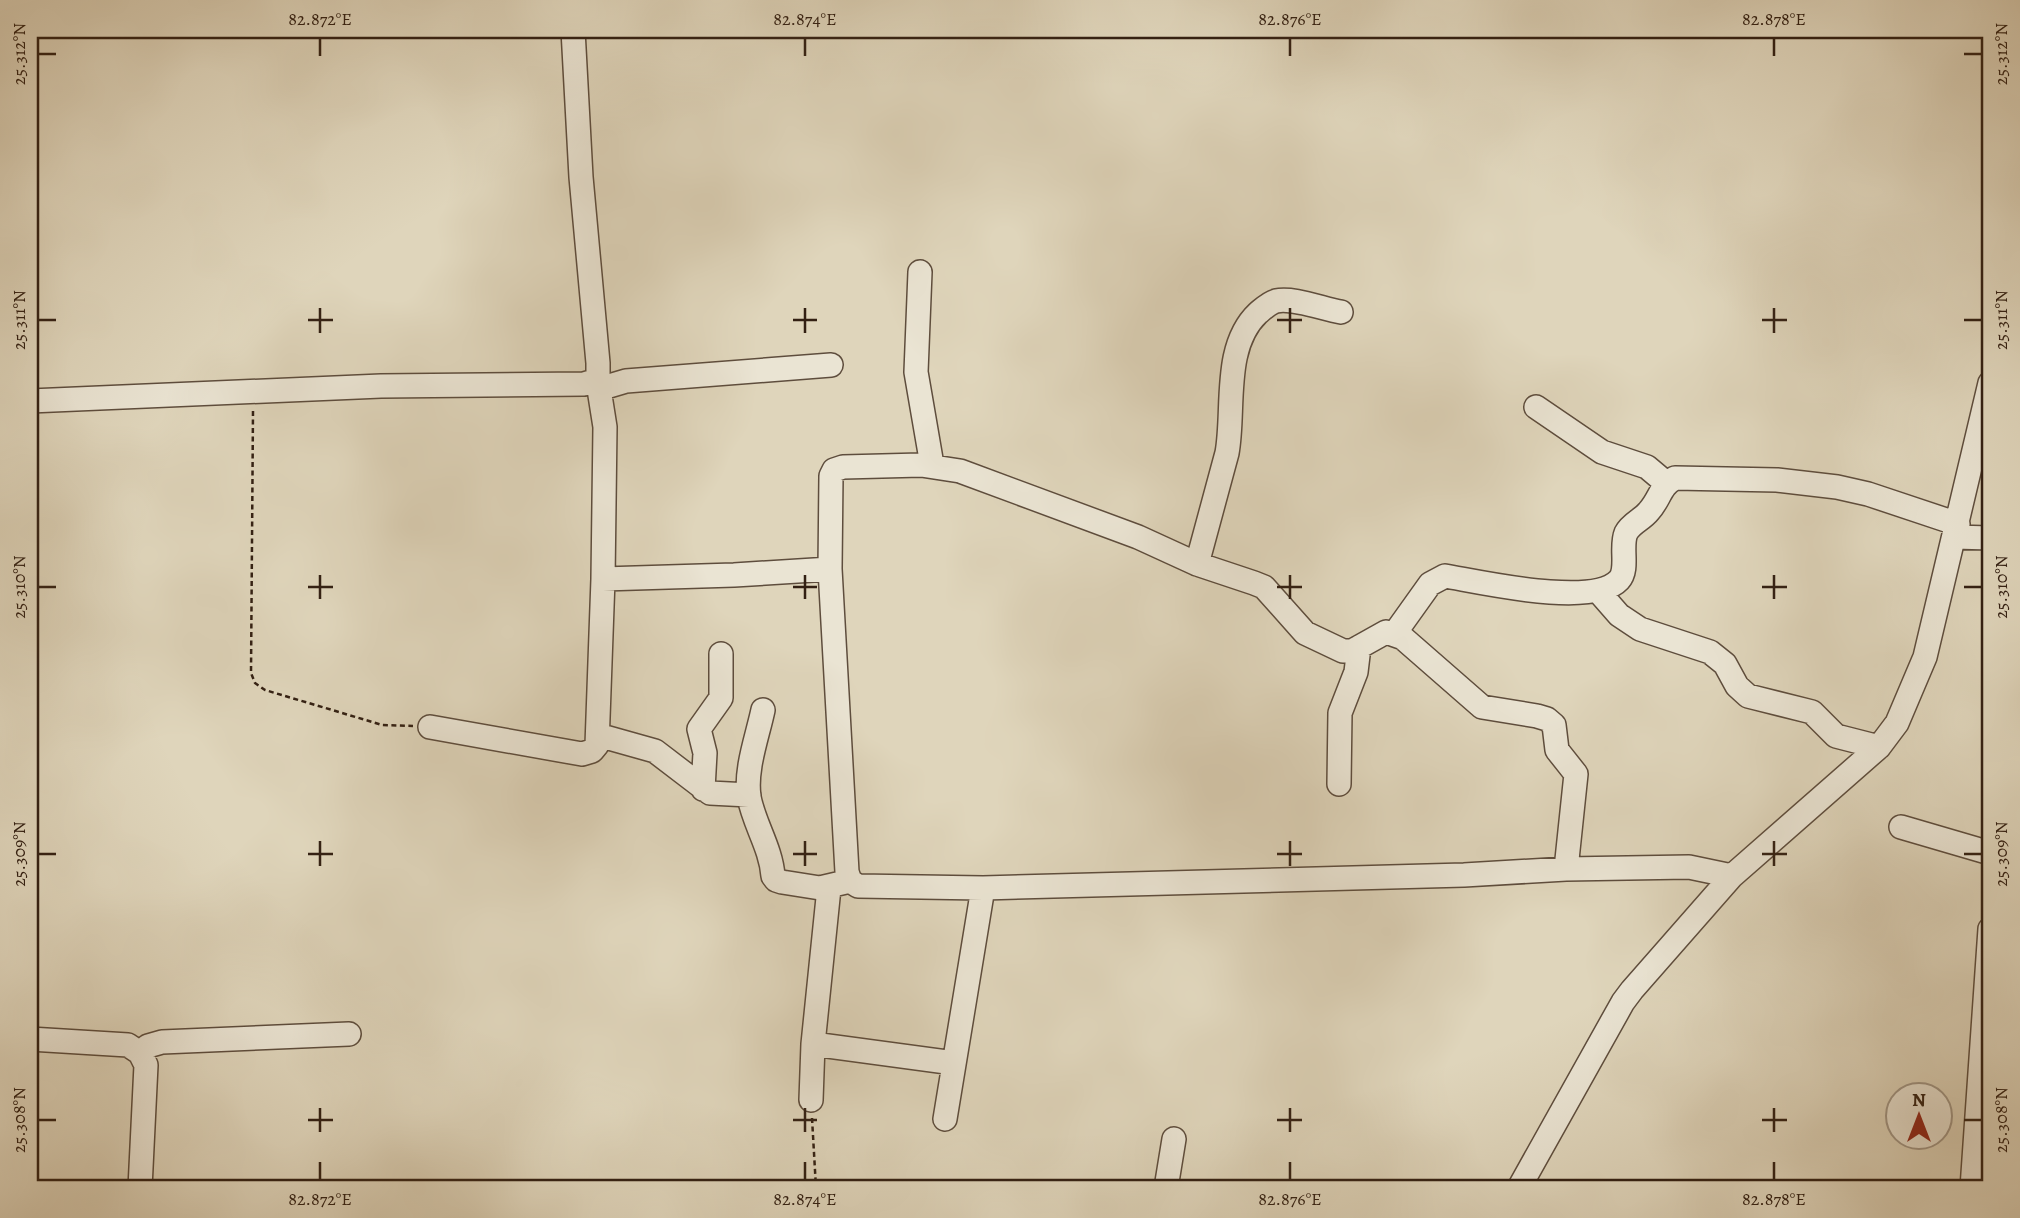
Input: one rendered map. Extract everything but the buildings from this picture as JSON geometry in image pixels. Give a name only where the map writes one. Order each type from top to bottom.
[{"type":"street","points":[[430,727],[582,754],[592,751],[597,745],[605,427],[597,385],[598,363],[581,177],[573,30]]},
{"type":"street","points":[[920,272],[916,372],[932,465]]},
{"type":"street","points":[[1197,564],[1227,453],[1230,437],[1231,380],[1245,329],[1259,312],[1275,301],[1288,301],[1341,312]]},
{"type":"street","points":[[30,401],[381,386],[597,385],[831,365]]},
{"type":"street","points":[[1519,1188],[1623,1002],[1732,876],[1879,747],[1897,723],[1920,670],[1990,383]]},
{"type":"street","points":[[1535,407],[1602,452],[1647,467],[1666,483]]},
{"type":"street","points":[[811,1100],[813,1044],[840,884],[847,872],[830,569],[831,476],[834,470],[843,467],[932,465],[960,471],[1138,537],[1197,564],[1264,587],[1305,633],[1343,651],[1352,651],[1386,632],[1404,638],[1482,707],[1537,716],[1554,725],[1557,750],[1576,774],[1566,869]]},
{"type":"street","points":[[1395,633],[1430,584],[1445,576],[1572,594],[1598,591],[1618,582],[1622,574],[1627,531],[1649,512],[1666,483],[1675,478],[1777,480],[1838,487],[1868,494],[1956,531],[1990,538]]},
{"type":"street","points":[[603,579],[830,569]]},
{"type":"street","points":[[1598,591],[1619,615],[1640,629],[1710,652],[1720,658],[1737,686],[1748,696],[1812,712],[1836,736],[1879,747]]},
{"type":"street","points":[[1339,784],[1340,713],[1356,672],[1359,647]]},
{"type":"street","points":[[703,789],[705,753],[699,729],[721,698],[721,654]]},
{"type":"street","points":[[763,710],[750,770],[749,795],[776,880],[820,888],[840,884],[983,888],[1689,867],[1732,876]]},
{"type":"street","points":[[598,735],[656,751],[703,789],[719,795],[749,795]]},
{"type":"street","points":[[1901,827],[1990,853]]},
{"type":"street","points":[[945,1119],[983,888]]},
{"type":"street","points":[[1972,1188],[1990,929]]},
{"type":"street","points":[[141,1053],[148,1046],[162,1042],[349,1034]]},
{"type":"street","points":[[30,1039],[128,1045],[141,1053],[146,1065],[140,1188]]},
{"type":"street","points":[[813,1044],[954,1063]]},
{"type":"street","points":[[1166,1188],[1174,1139]]},
{"type":"path","points":[[254,390],[251,673],[255,684],[265,690],[382,724],[430,727]]},
{"type":"path","points":[[811,1100],[816,1188]]}]
